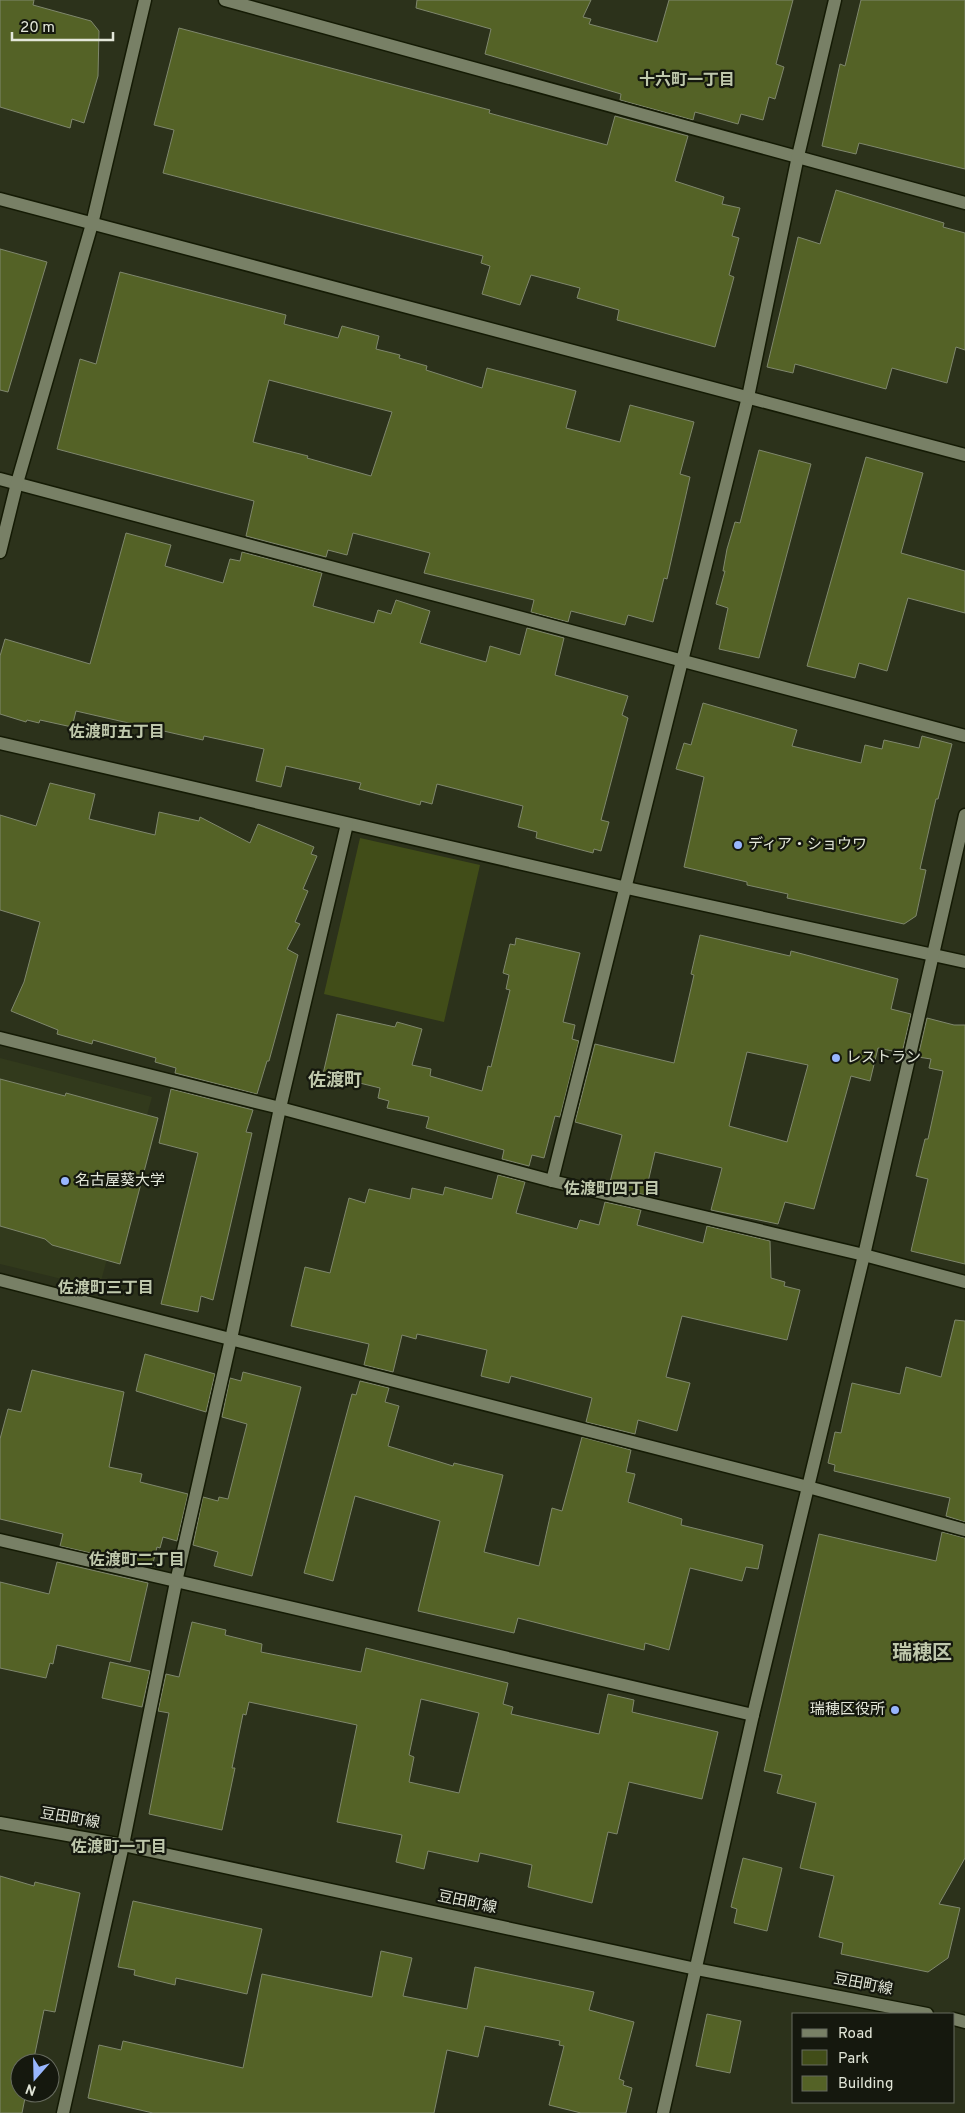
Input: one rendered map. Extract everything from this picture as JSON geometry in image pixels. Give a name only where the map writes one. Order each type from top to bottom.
[{"type":"street","points":[[0,552],[17,483],[92,224],[145,0]]},
{"type":"street","points":[[225,0],[965,203]]},
{"type":"street","points":[[552,1181],[627,888],[748,398],[798,156],[835,0]]},
{"type":"street","points":[[0,199],[965,455]]},
{"type":"street","points":[[0,479],[965,736]]},
{"type":"street","points":[[0,743],[627,888],[965,962]]},
{"type":"street","points":[[663,2113],[753,1715],[864,1255],[931,956],[965,815]]},
{"type":"street","points":[[63,2113],[122,1846],[176,1582],[232,1339],[280,1108],[348,824]]},
{"type":"street","points":[[0,1038],[280,1108],[552,1181],[864,1255],[965,1282]]},
{"type":"street","points":[[0,1280],[808,1487],[965,1530]]},
{"type":"street","points":[[0,1540],[753,1715]]},
{"type":"street","name":"豆田町線","points":[[0,1823],[122,1846],[696,1969],[921,2013]]},
{"type":"shaded area","name":"名古屋葵大学","points":[[0,1058],[152,1097],[99,1288],[0,1264]]},
{"type":"green space","points":[[360,838],[480,865],[444,1022],[324,994]]},
{"type":"building","points":[[0,0],[34,0],[33,5],[91,21],[99,31],[98,76],[84,123],[72,119],[70,128],[0,107]]},
{"type":"building","points":[[417,0],[591,0],[583,17],[591,19],[589,24],[657,42],[669,0],[793,0],[776,64],[784,67],[775,99],[769,97],[763,120],[741,114],[738,124],[695,112],[693,120],[620,100],[621,94],[485,54],[491,29],[416,8]]},
{"type":"building","points":[[861,0],[965,0],[965,169],[859,143],[856,154],[822,146],[840,64],[845,66]]},
{"type":"building","points":[[179,28],[490,110],[489,113],[607,145],[615,116],[688,136],[675,181],[724,197],[722,204],[740,208],[732,236],[739,238],[729,275],[734,277],[715,347],[617,320],[619,310],[577,298],[580,288],[531,275],[520,305],[482,294],[490,266],[481,263],[483,256],[163,173],[174,130],[154,125]]},
{"type":"building","points":[[836,190],[944,223],[943,227],[965,233],[965,350],[956,347],[947,383],[892,368],[886,389],[795,364],[793,373],[767,367],[798,237],[820,244]]},
{"type":"building","points":[[0,249],[47,262],[8,392],[0,390]]},
{"type":"building","points":[[120,272],[286,315],[284,324],[338,338],[342,326],[379,336],[376,349],[400,355],[399,358],[427,366],[426,370],[482,388],[487,368],[576,391],[566,428],[620,442],[630,405],[694,422],[680,474],[690,477],[667,579],[664,578],[653,622],[628,615],[625,625],[571,611],[568,622],[531,612],[534,600],[424,573],[430,553],[353,533],[347,555],[328,550],[326,557],[246,536],[254,501],[57,449],[80,359],[96,364]],"holes":[[[269,380],[392,412],[371,476],[307,458],[308,456],[253,442]]]},
{"type":"building","points":[[759,450],[811,464],[759,658],[719,649],[728,608],[716,604],[725,571],[723,571],[727,549],[735,522],[740,523]]},
{"type":"building","points":[[866,457],[923,473],[901,553],[965,571],[965,613],[908,598],[887,671],[859,663],[855,678],[807,666]]},
{"type":"building","points":[[126,533],[171,545],[165,566],[223,583],[230,559],[240,561],[242,552],[322,573],[313,606],[374,623],[378,610],[391,614],[396,600],[430,611],[420,643],[486,662],[490,646],[520,655],[527,628],[564,638],[555,675],[628,696],[622,715],[628,718],[601,820],[609,822],[601,851],[594,849],[593,853],[536,838],[537,832],[518,827],[523,806],[437,784],[432,804],[421,801],[420,805],[359,789],[361,783],[286,766],[281,787],[256,781],[264,749],[204,736],[203,740],[76,711],[72,727],[40,720],[39,723],[27,720],[26,722],[0,714],[0,656],[5,639],[90,664]]},
{"type":"building","points":[[703,703],[797,730],[792,746],[861,763],[865,745],[882,749],[884,740],[919,748],[922,736],[952,744],[938,799],[936,799],[920,869],[926,870],[916,916],[904,924],[787,898],[788,894],[747,885],[747,882],[684,867],[704,777],[676,769],[684,743],[691,745]]},
{"type":"building","points":[[50,783],[95,794],[89,819],[155,835],[159,812],[199,821],[200,817],[250,843],[258,824],[314,847],[311,854],[317,856],[303,889],[308,891],[295,922],[300,924],[287,949],[298,955],[269,1061],[267,1061],[257,1094],[175,1073],[176,1068],[155,1062],[156,1058],[93,1040],[92,1044],[57,1034],[58,1030],[11,1011],[24,982],[40,922],[0,910],[0,815],[36,826]]},
{"type":"building","points":[[700,935],[790,956],[791,951],[898,979],[891,1009],[911,1014],[902,1053],[878,1048],[870,1081],[851,1076],[814,1209],[785,1202],[778,1224],[711,1210],[722,1168],[655,1152],[645,1195],[609,1186],[622,1135],[575,1122],[595,1044],[674,1063],[694,975],[691,974]],"holes":[[[747,1052],[808,1065],[787,1142],[729,1126]]]},
{"type":"building","points":[[516,938],[580,953],[563,1022],[575,1025],[572,1039],[579,1041],[560,1117],[555,1116],[544,1158],[532,1155],[529,1166],[502,1159],[504,1150],[426,1128],[429,1117],[387,1108],[389,1101],[378,1098],[380,1088],[323,1074],[337,1014],[395,1027],[397,1022],[422,1029],[412,1065],[431,1069],[430,1076],[482,1091],[488,1066],[491,1067],[510,990],[506,989],[509,975],[503,973],[510,944],[515,945]]},
{"type":"building","points":[[927,1018],[954,1025],[965,1025],[965,1264],[911,1251],[928,1179],[916,1176],[925,1139],[928,1139],[943,1071],[929,1068],[931,1059],[918,1057]]},
{"type":"building","name":"名古屋葵大学","points":[[0,1079],[65,1096],[66,1093],[158,1118],[120,1264],[52,1245],[45,1239],[0,1226]]},
{"type":"building","points":[[171,1089],[253,1110],[246,1132],[252,1133],[213,1300],[201,1296],[198,1312],[161,1304],[198,1153],[159,1143]]},
{"type":"building","points":[[498,1175],[525,1182],[516,1213],[577,1229],[580,1220],[599,1225],[605,1202],[641,1210],[637,1225],[703,1243],[707,1226],[770,1241],[771,1278],[785,1282],[784,1286],[800,1290],[787,1340],[682,1316],[666,1377],[690,1383],[677,1431],[638,1420],[635,1434],[586,1422],[592,1398],[511,1376],[509,1383],[481,1376],[487,1350],[417,1334],[416,1339],[402,1335],[393,1372],[364,1365],[369,1344],[291,1326],[305,1267],[330,1273],[349,1198],[365,1203],[369,1189],[410,1199],[412,1188],[443,1195],[445,1187],[492,1199]]},
{"type":"building","points":[[955,1320],[965,1321],[965,1522],[946,1516],[950,1498],[834,1471],[835,1465],[828,1463],[835,1432],[841,1433],[852,1383],[900,1394],[906,1367],[941,1377]]},
{"type":"building","points":[[145,1354],[215,1374],[206,1412],[136,1391]]},
{"type":"building","points":[[32,1370],[124,1392],[109,1467],[142,1474],[140,1482],[188,1494],[177,1541],[163,1537],[160,1548],[157,1547],[152,1567],[60,1546],[63,1534],[0,1519],[0,1439],[8,1409],[21,1412]]},
{"type":"building","points":[[243,1372],[301,1387],[252,1576],[214,1566],[218,1552],[193,1545],[203,1497],[218,1501],[219,1497],[228,1499],[247,1424],[222,1417],[230,1378],[241,1381]]},
{"type":"building","points":[[360,1381],[389,1388],[385,1402],[399,1406],[388,1446],[453,1466],[454,1463],[503,1475],[484,1552],[539,1566],[552,1508],[562,1511],[582,1437],[631,1450],[626,1472],[635,1474],[628,1502],[682,1519],[681,1525],[763,1545],[758,1569],[746,1567],[742,1581],[690,1568],[669,1650],[645,1643],[644,1650],[518,1618],[514,1633],[418,1611],[440,1521],[355,1496],[333,1581],[304,1573],[352,1394],[356,1395]]},
{"type":"building","points":[[942,1532],[965,1538],[965,1858],[939,1904],[960,1908],[948,1958],[928,1972],[841,1954],[843,1943],[819,1937],[834,1876],[800,1868],[816,1803],[777,1793],[782,1775],[764,1771],[819,1534],[936,1561]]},
{"type":"building","points":[[57,1562],[148,1583],[130,1662],[57,1645],[53,1664],[50,1663],[46,1678],[0,1668],[0,1582],[49,1594]]},
{"type":"building","points":[[192,1622],[226,1630],[225,1635],[262,1644],[261,1652],[361,1672],[366,1648],[508,1683],[503,1704],[513,1707],[511,1714],[599,1734],[608,1694],[634,1700],[632,1712],[718,1732],[702,1799],[629,1782],[617,1834],[608,1832],[592,1903],[528,1887],[532,1865],[480,1853],[478,1862],[428,1851],[424,1869],[396,1862],[402,1835],[337,1822],[357,1725],[249,1702],[246,1715],[243,1714],[232,1768],[235,1768],[222,1830],[149,1814],[169,1713],[158,1711],[166,1674],[179,1677]],"holes":[[[421,1699],[479,1713],[459,1793],[409,1782],[414,1757],[409,1755]]]},
{"type":"building","points":[[110,1662],[150,1671],[142,1707],[102,1698]]},
{"type":"building","points":[[743,1858],[782,1868],[767,1931],[734,1923],[737,1909],[731,1907]]},
{"type":"building","points":[[0,1876],[34,1886],[35,1882],[80,1893],[55,2012],[44,2010],[35,2053],[10,2053],[10,2103],[24,2103],[22,2113],[0,2113]]},
{"type":"building","points":[[133,1901],[262,1929],[247,1994],[176,1978],[175,1985],[134,1975],[135,1970],[118,1967]]},
{"type":"building","points":[[381,1951],[412,1958],[403,1996],[467,2009],[475,1967],[594,1992],[589,2010],[634,2022],[619,2079],[624,2081],[623,2085],[632,2088],[626,2113],[581,2113],[549,2105],[564,2046],[559,2045],[560,2041],[485,2026],[478,2057],[447,2050],[434,2113],[153,2113],[88,2098],[99,2045],[121,2050],[123,2041],[243,2068],[262,1974],[372,1997]]},
{"type":"building","points":[[707,2014],[741,2021],[730,2073],[696,2066]]},
{"type":"place","name":"ディア・ショウワ","points":[[738,845]]},
{"type":"place","name":"レストラン","points":[[836,1058]]},
{"type":"place","name":"名古屋葵大学","points":[[65,1181]]},
{"type":"place","name":"瑞穂区役所","points":[[895,1710]]},
{"type":"district","name":"十六町一丁目","points":[[687,81]]},
{"type":"district","name":"佐渡町五丁目","points":[[117,733]]},
{"type":"district","name":"佐渡町","points":[[335,1081]]},
{"type":"district","name":"佐渡町四丁目","points":[[612,1190]]},
{"type":"district","name":"佐渡町三丁目","points":[[106,1289]]},
{"type":"district","name":"佐渡町二丁目","points":[[137,1561]]},
{"type":"district","name":"瑞穂区","points":[[922,1654]]},
{"type":"district","name":"佐渡町一丁目","points":[[119,1848]]}]
